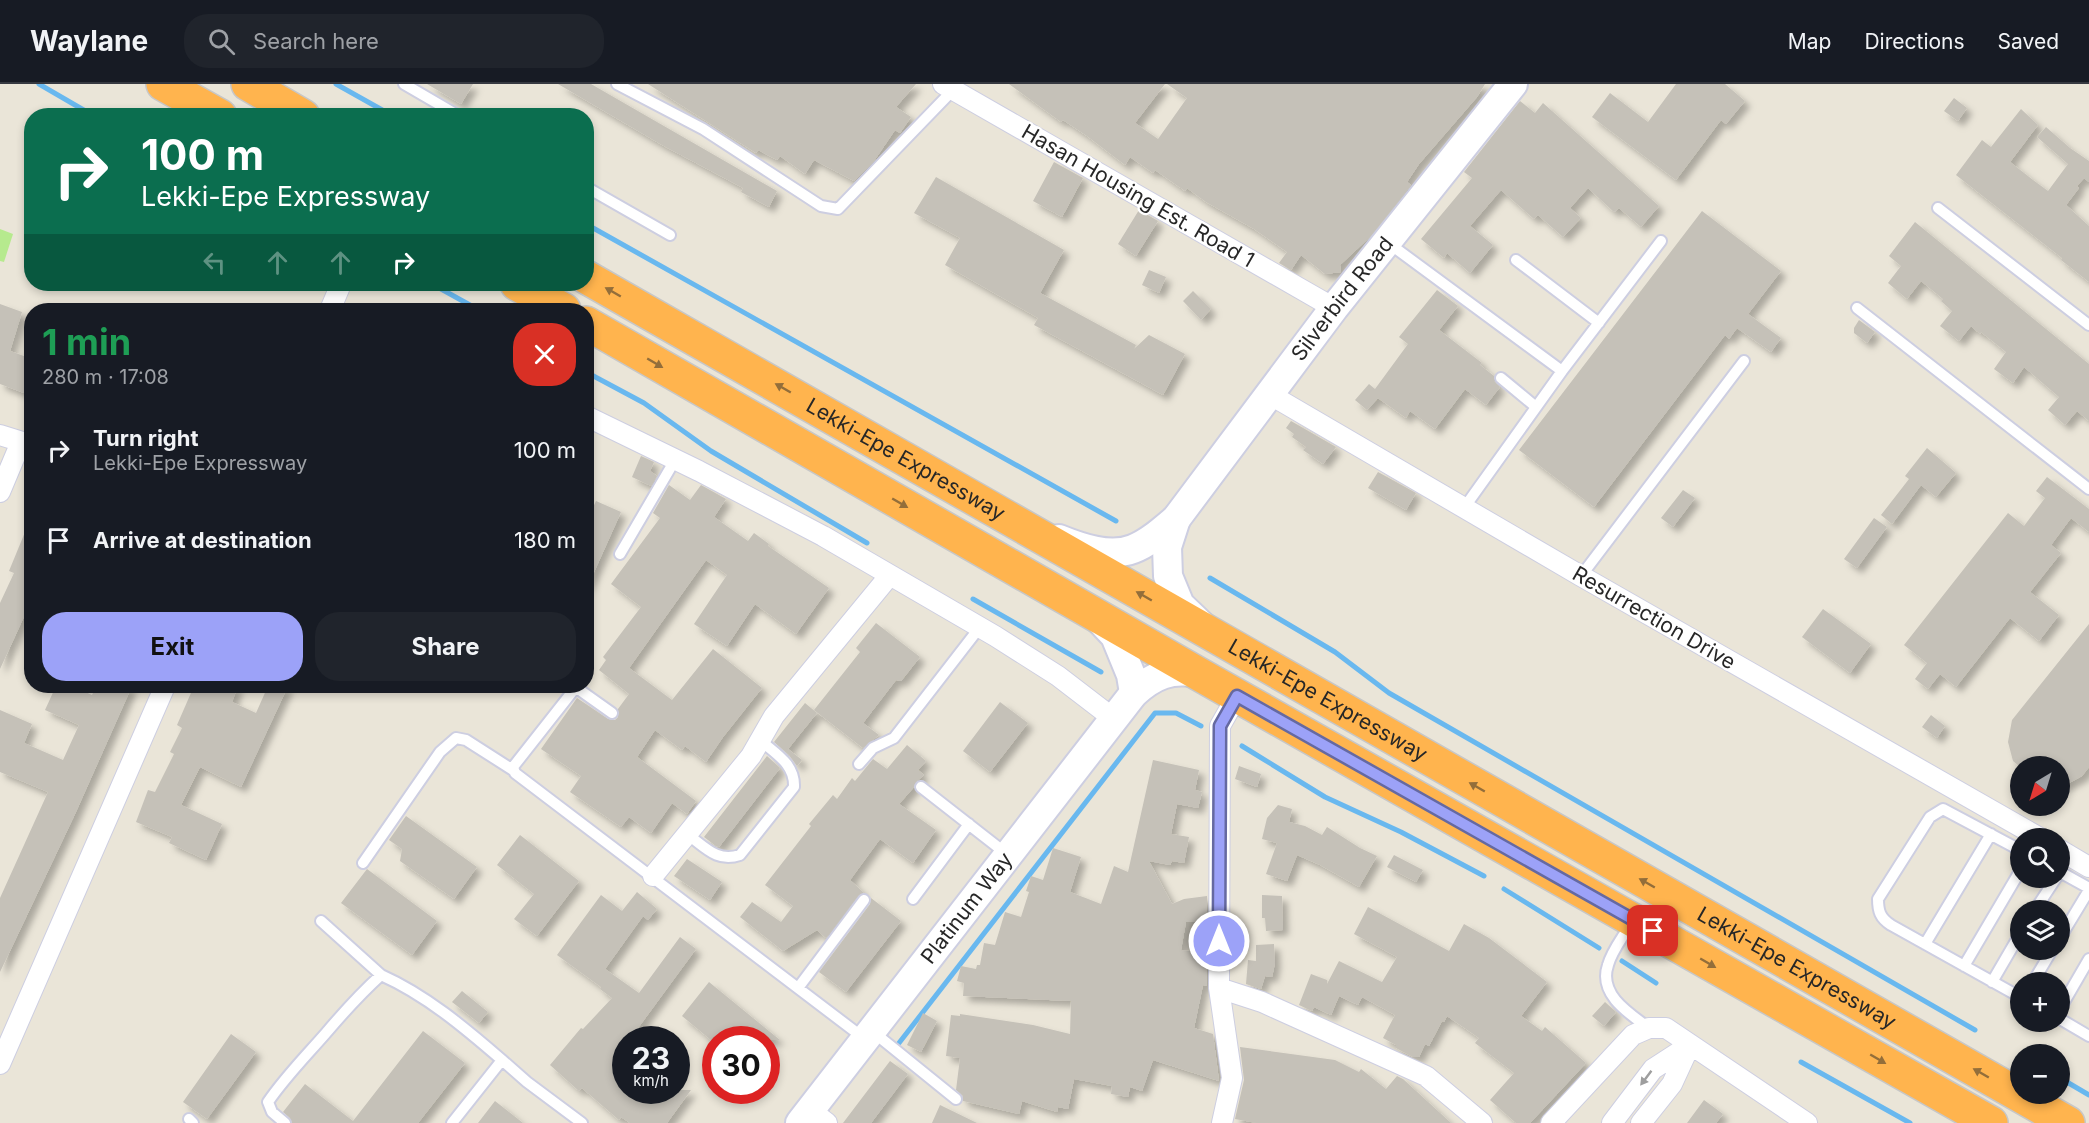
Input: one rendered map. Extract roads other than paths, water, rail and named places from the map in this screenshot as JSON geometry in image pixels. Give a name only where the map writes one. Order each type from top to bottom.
[{"type":"highway","points":[[163,84],[206,108]]},
{"type":"highway","points":[[248,84],[289,108]]},
{"type":"highway","name":"Lekki-Epe Expressway","points":[[594,282],[2068,1123]]},
{"type":"highway","points":[[530,291],[551,303]]},
{"type":"highway","name":"Lekki-Epe Expressway","points":[[594,328],[1237,696],[1991,1123]]},
{"type":"street","name":"Silverbird Road","points":[[1176,519],[1334,308],[1513,84]]},
{"type":"street","name":"Hasan Housing Est. Road 1","points":[[948,87],[1334,308]]},
{"type":"street","name":"Resurrection Drive","points":[[1269,394],[1581,576],[2022,828]]},
{"type":"street","points":[[594,420],[823,536],[980,627],[1058,676],[1114,719]]},
{"type":"street","points":[[0,435],[24,443]]},
{"type":"street","points":[[0,492],[24,448]]},
{"type":"street","points":[[1027,527],[1068,543],[1113,553],[1133,549],[1155,536],[1176,519]]},
{"type":"street","points":[[1176,519],[1167,547],[1168,576],[1180,605],[1210,635]]},
{"type":"street","points":[[653,876],[751,756],[774,716],[890,575]]},
{"type":"street","points":[[1094,614],[1115,636],[1131,675],[1134,693]]},
{"type":"street","name":"Platinum Way","points":[[812,1119],[868,1035],[1134,693],[1145,682],[1161,674],[1181,670],[1197,673]]},
{"type":"street","points":[[0,1064],[162,693]]},
{"type":"street","points":[[1222,1123],[1232,1078],[1219,988],[1220,726],[1237,696]]},
{"type":"street","points":[[2070,854],[2087,862]]},
{"type":"street","points":[[1219,988],[1262,1002],[1426,1076],[1482,1123]]},
{"type":"street","points":[[1551,1123],[1633,1035],[1648,1028],[1666,1028],[1807,1123]]},
{"type":"street","points":[[1612,1123],[1653,1069],[1690,1045]]},
{"type":"street","points":[[1641,1123],[1672,1084],[1690,1045]]},
{"type":"lane","points":[[404,84],[445,108]]},
{"type":"lane","points":[[617,84],[703,129],[821,206],[832,209],[838,209],[948,87]]},
{"type":"lane","points":[[594,192],[670,235]]},
{"type":"lane","points":[[1938,208],[2089,326]]},
{"type":"lane","points":[[1387,241],[1562,371]]},
{"type":"lane","points":[[1464,508],[1562,371],[1661,241]]},
{"type":"lane","points":[[1516,260],[1599,323]]},
{"type":"lane","points":[[1857,308],[2089,489]]},
{"type":"lane","points":[[1581,576],[1744,361]]},
{"type":"lane","points":[[1501,378],[1536,407]]},
{"type":"lane","points":[[620,554],[675,460]]},
{"type":"lane","points":[[858,764],[873,748],[894,738],[980,627]]},
{"type":"lane","points":[[513,770],[570,693]]},
{"type":"lane","points":[[585,693],[612,713]]},
{"type":"lane","points":[[363,863],[440,752],[456,738],[466,740],[513,770],[798,988],[956,1099]]},
{"type":"lane","points":[[687,834],[718,856],[730,858],[740,855],[794,787],[794,776],[788,764],[760,740]]},
{"type":"lane","points":[[921,787],[1008,855]]},
{"type":"lane","points":[[2010,844],[1943,809],[1930,817],[1878,899],[1878,910],[1883,920],[2010,992]]},
{"type":"lane","points":[[913,899],[969,824]]},
{"type":"lane","points":[[1925,944],[1991,834]]},
{"type":"lane","points":[[2070,878],[2089,889],[2070,921]]},
{"type":"lane","points":[[1964,966],[2010,888]]},
{"type":"lane","points":[[798,988],[864,900]]},
{"type":"lane","points":[[1633,920],[1608,964],[1606,983],[1617,1002],[1648,1028]]},
{"type":"lane","points":[[321,921],[381,975],[421,996],[445,1012],[527,1082],[582,1123]]},
{"type":"lane","points":[[1992,982],[2010,951]]},
{"type":"lane","points":[[2070,992],[2089,959]]},
{"type":"lane","points":[[285,1123],[272,1112],[268,1102],[311,1049],[367,987],[381,975]]},
{"type":"lane","points":[[2070,1024],[2089,1034]]},
{"type":"lane","points":[[452,1123],[502,1060]]},
{"type":"waterway","points":[[39,84],[80,108]]},
{"type":"waterway","points":[[336,84],[379,108]]},
{"type":"waterway","points":[[594,228],[1116,521]]},
{"type":"waterway","points":[[445,291],[466,303]]},
{"type":"waterway","points":[[594,376],[644,403],[711,451],[867,543]]},
{"type":"waterway","points":[[1210,578],[1335,652],[1389,693],[1975,1030]]},
{"type":"waterway","points":[[973,599],[1101,672]]},
{"type":"waterway","points":[[899,1043],[1155,713],[1176,713],[1201,726]]},
{"type":"waterway","points":[[1242,746],[1325,797],[1401,832],[1484,876]]},
{"type":"waterway","points":[[1504,889],[1599,948]]},
{"type":"waterway","points":[[1622,961],[1656,983]]},
{"type":"waterway","points":[[1801,1062],[1910,1123]]},
{"type":"waterway","points":[[2070,1084],[2089,1095]]}]
